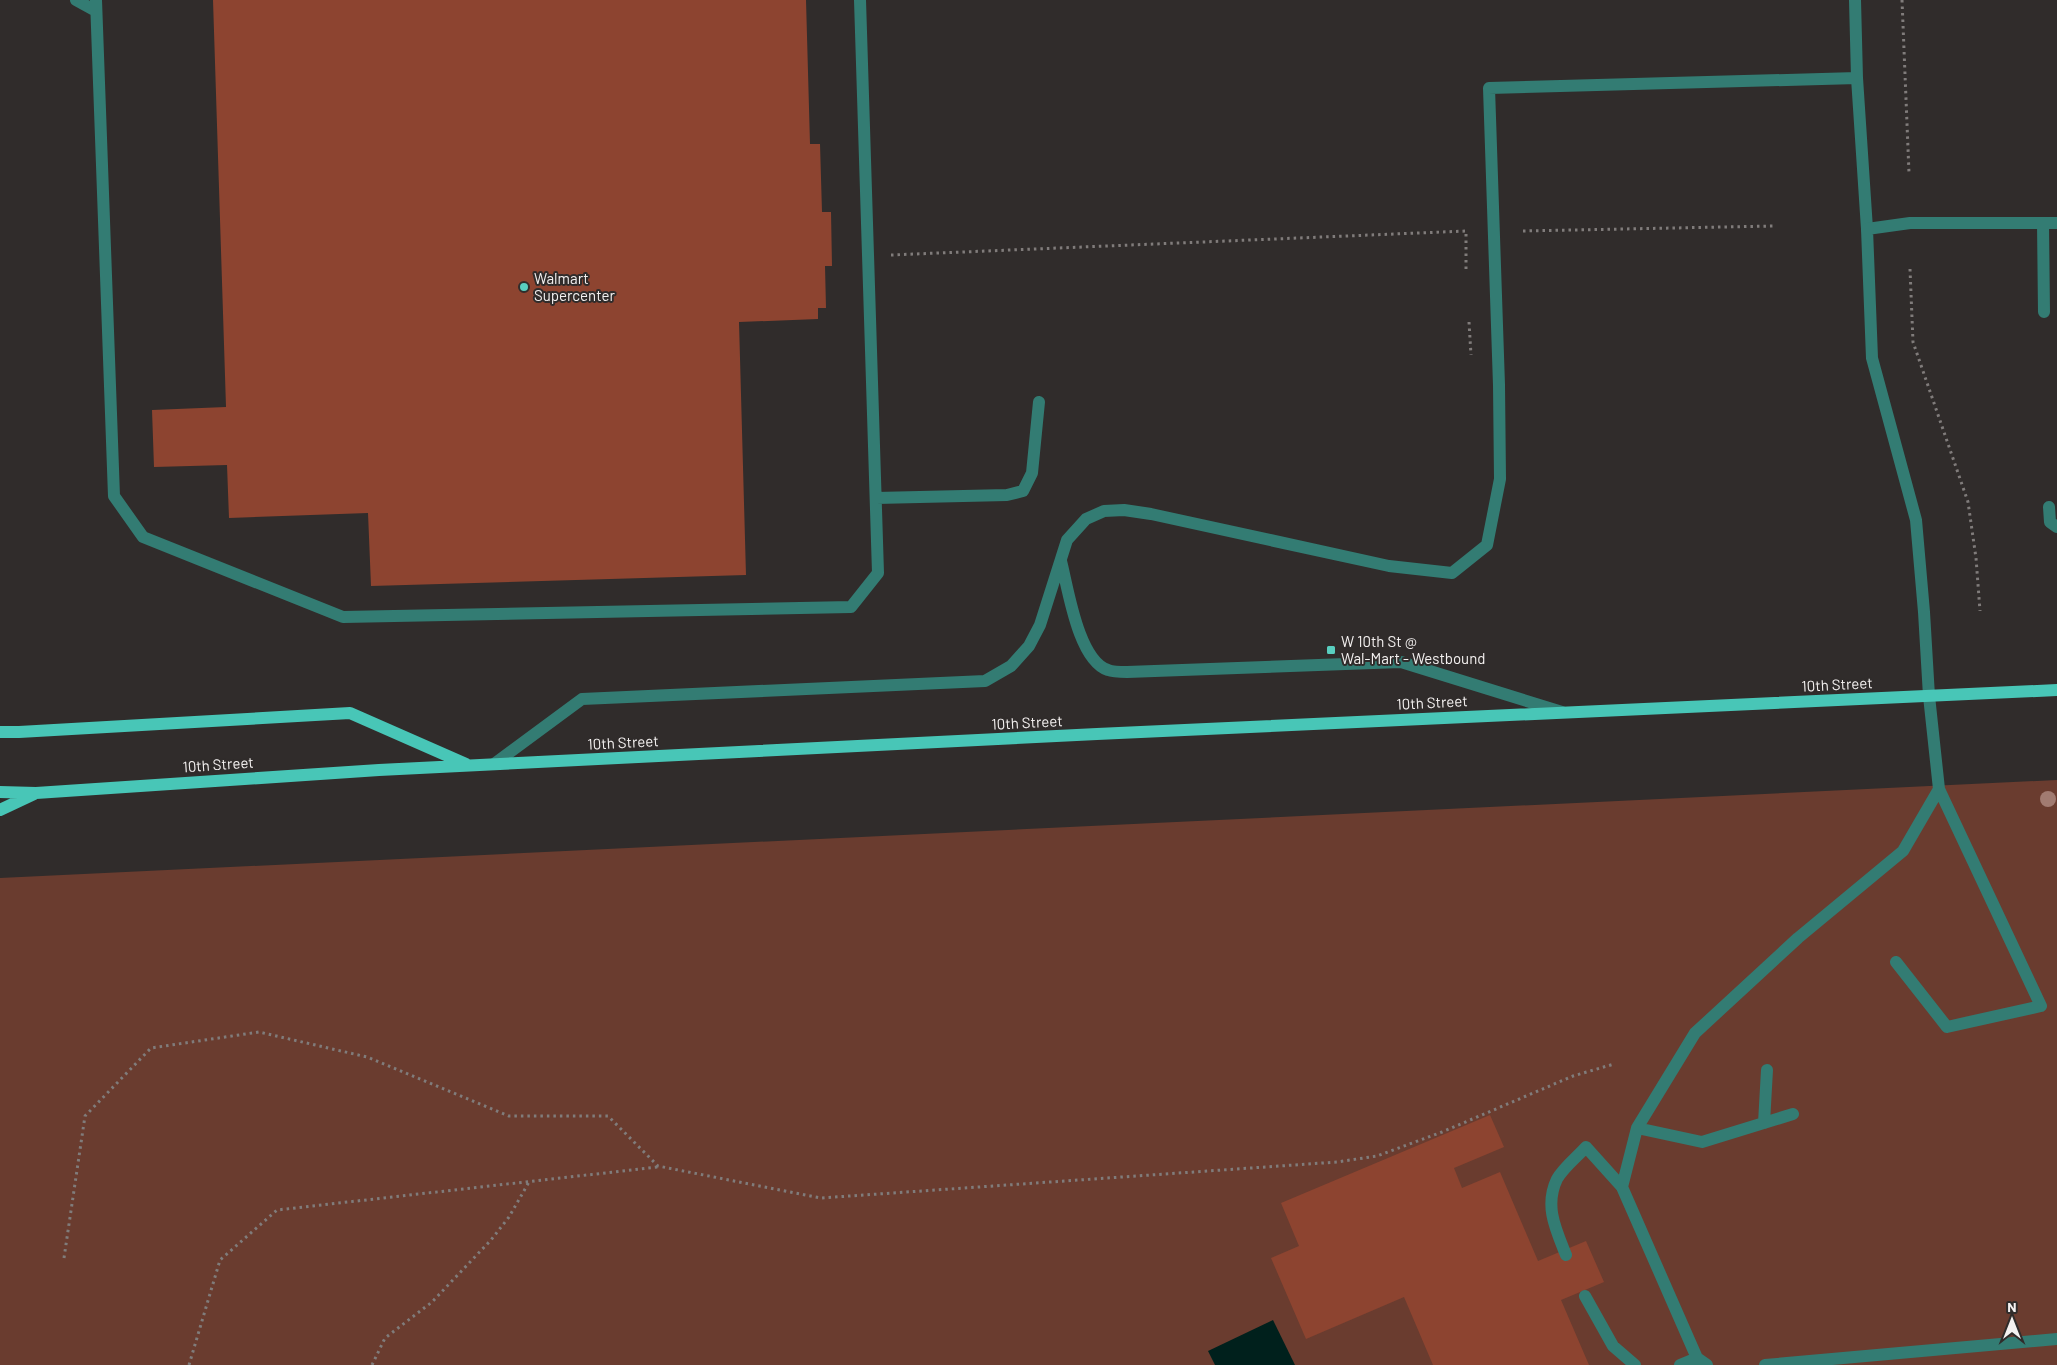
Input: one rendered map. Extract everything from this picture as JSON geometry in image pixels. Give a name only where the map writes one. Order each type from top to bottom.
[{"type":"main road","name":"10th Street","points":[[0,792],[36,793],[468,765],[2057,690]]},
{"type":"main road","points":[[0,732],[350,713],[468,765]]},
{"type":"main road","points":[[0,810],[36,793]]},
{"type":"street","points":[[76,0],[96,5],[114,496],[143,536],[343,617],[851,607],[878,573],[860,0]]},
{"type":"street","points":[[1855,0],[1857,78],[1867,229],[1872,358],[1916,520],[1929,696],[1939,789],[2042,1006],[1947,1027],[1896,962]]},
{"type":"street","points":[[494,764],[582,699],[984,681],[1011,666],[1029,646],[1040,626],[1068,540],[1086,519],[1104,511],[1124,510],[1151,514],[1389,566],[1452,573],[1487,546],[1500,479],[1499,386],[1489,88],[1857,78]]},
{"type":"street","points":[[1867,229],[1910,223],[2057,223]]},
{"type":"street","points":[[2043,223],[2044,312]]},
{"type":"street","points":[[876,498],[1007,495],[1023,491],[1032,473],[1039,402]]},
{"type":"street","points":[[2049,507],[2053,524]]},
{"type":"street","points":[[1062,561],[1078,628],[1093,659],[1107,670],[1127,672],[1401,662],[1564,712]]},
{"type":"street","points":[[1622,1187],[1637,1128],[1695,1033],[1798,938],[1902,851],[1939,789]]},
{"type":"street","points":[[1764,1123],[1767,1070]]},
{"type":"street","points":[[1637,1128],[1702,1142],[1793,1114]]},
{"type":"street","points":[[1566,1255],[1553,1221],[1551,1199],[1558,1178],[1586,1147],[1622,1187],[1702,1361],[1680,1365]]},
{"type":"street","points":[[1585,1296],[1614,1346],[1635,1365]]},
{"type":"street","points":[[1765,1365],[2057,1339]]},
{"type":"path","points":[[1902,0],[1909,173]]},
{"type":"path","points":[[1523,231],[1773,226]]},
{"type":"path","points":[[867,256],[1466,230],[1466,269]]},
{"type":"path","points":[[1910,269],[1913,342],[1968,502],[1976,558],[1980,611]]},
{"type":"path","points":[[1469,322],[1471,355]]},
{"type":"path","points":[[64,1258],[85,1116],[151,1048],[259,1032],[331,1048],[367,1057],[509,1116],[608,1116],[658,1166]]},
{"type":"path","points":[[189,1365],[220,1260],[277,1210],[658,1166],[821,1198],[1337,1162],[1378,1156],[1442,1132],[1573,1076],[1614,1064]]},
{"type":"path","points":[[372,1365],[385,1338],[432,1302],[491,1240],[509,1217],[530,1182]]},
{"type":"shaded area","points":[[2057,780],[2057,1365],[0,1365],[0,878]]},
{"type":"water","points":[[1273,1320],[1295,1365],[1215,1365],[1208,1351]]},
{"type":"building","name":"Walmart Supercenter","points":[[213,0],[806,0],[810,144],[820,144],[822,212],[831,212],[832,266],[825,266],[826,308],[818,308],[818,319],[739,322],[746,575],[371,586],[368,513],[229,518],[227,465],[154,467],[152,410],[226,407]]},
{"type":"building","points":[[1490,1115],[1504,1147],[1454,1168],[1462,1188],[1500,1172],[1538,1261],[1586,1241],[1604,1282],[1561,1300],[1589,1365],[1433,1365],[1404,1297],[1306,1339],[1271,1258],[1299,1246],[1281,1203]]},
{"type":"place","name":"Walmart Supercenter","points":[[524,287]]},
{"type":"place","name":"W 10th St @ Wal-Mart - Westbound","points":[[1331,650]]}]
